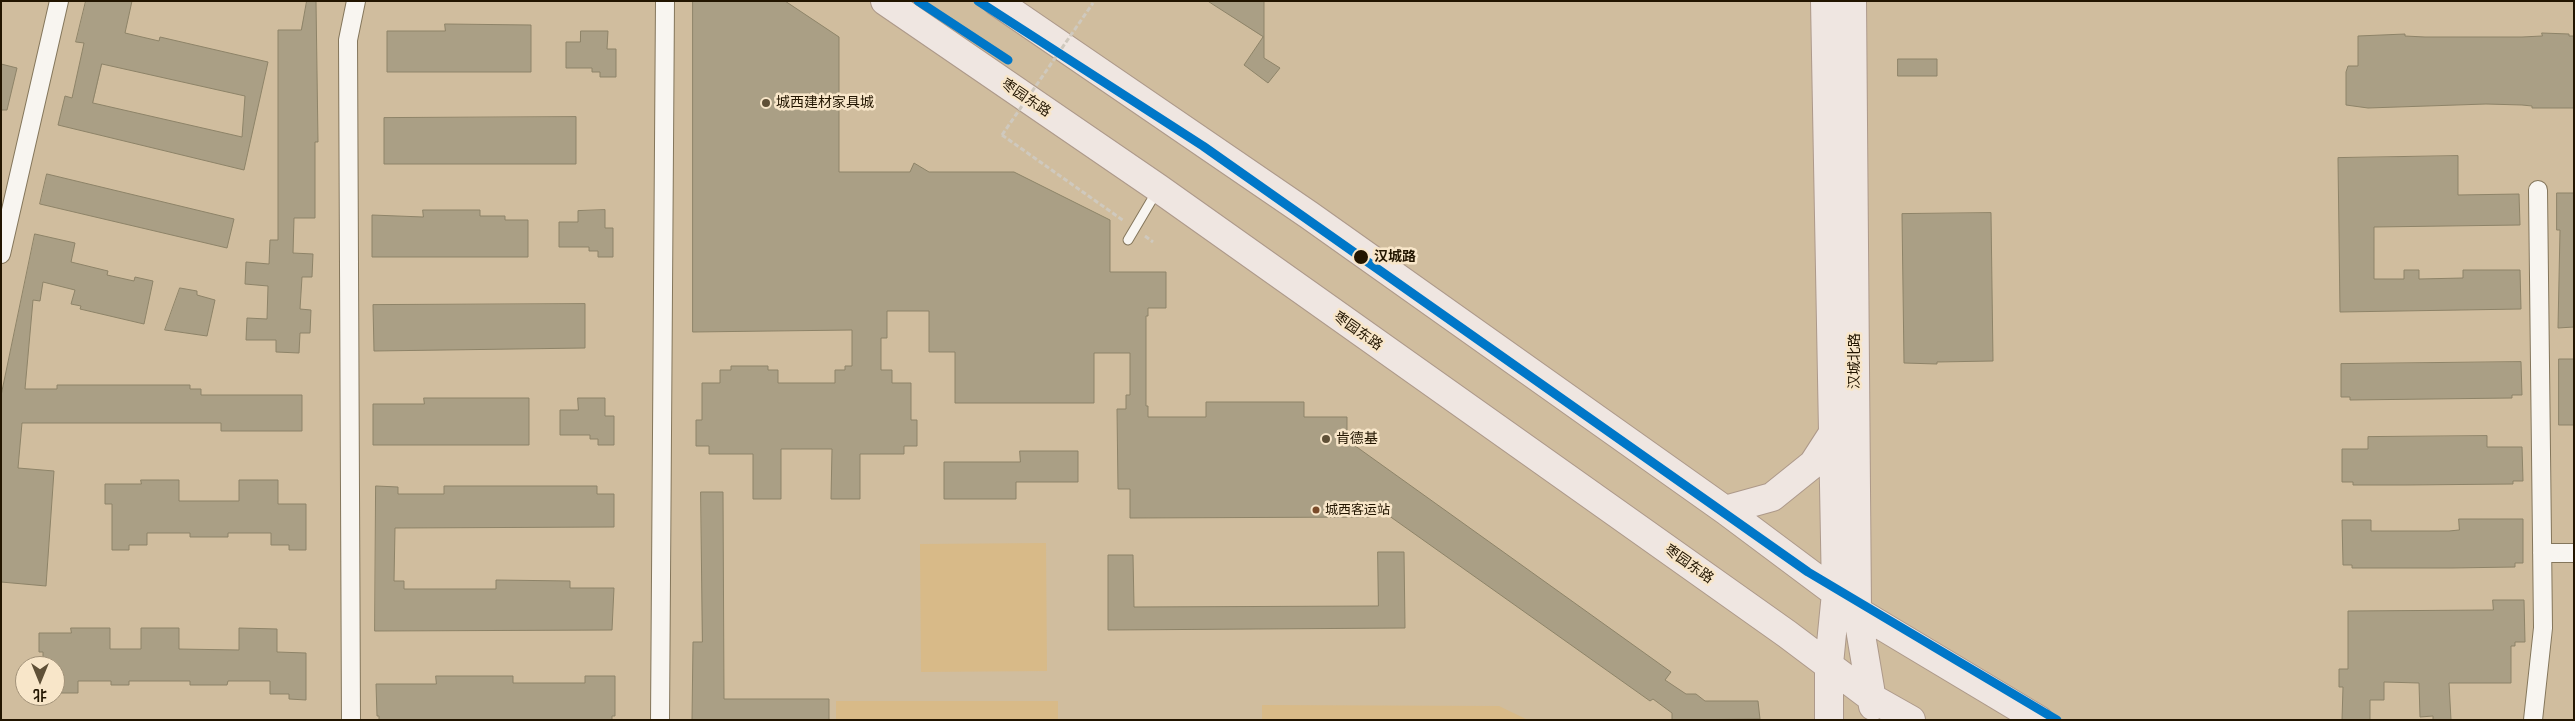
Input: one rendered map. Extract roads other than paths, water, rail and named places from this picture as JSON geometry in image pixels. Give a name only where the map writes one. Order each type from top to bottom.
[{"type":"main road","name":"枣园东路","points":[[885,1],[1158,188],[1829,664],[1872,709],[1911,720]]},
{"type":"main road","points":[[996,1],[1309,215],[1725,510],[1836,593],[1857,611],[2039,720]]},
{"type":"main road","name":"汉城北路","points":[[1825,1],[1836,593],[1829,664],[1829,720]]},
{"type":"main road","name":"汉城北路","points":[[1852,1],[1857,611],[1872,709]]},
{"type":"main road","points":[[1725,510],[1772,497],[1813,464],[1833,433]]},
{"type":"street","points":[[1,254],[60,1]]},
{"type":"street","points":[[351,720],[348,40],[356,1]]},
{"type":"street","points":[[660,720],[665,1]]},
{"type":"street","points":[[2533,720],[2543,628],[2538,190]]},
{"type":"street","points":[[2542,553],[2574,552]]},
{"type":"lane","points":[[1128,240],[1158,188]]},
{"type":"place","name":"城西建材家具城","points":[[766,103]]},
{"type":"place","name":"汉城路","points":[[1361,257]]},
{"type":"place","name":"肯德基","points":[[1326,439]]},
{"type":"place","name":"城西客运站","points":[[1316,510]]}]
